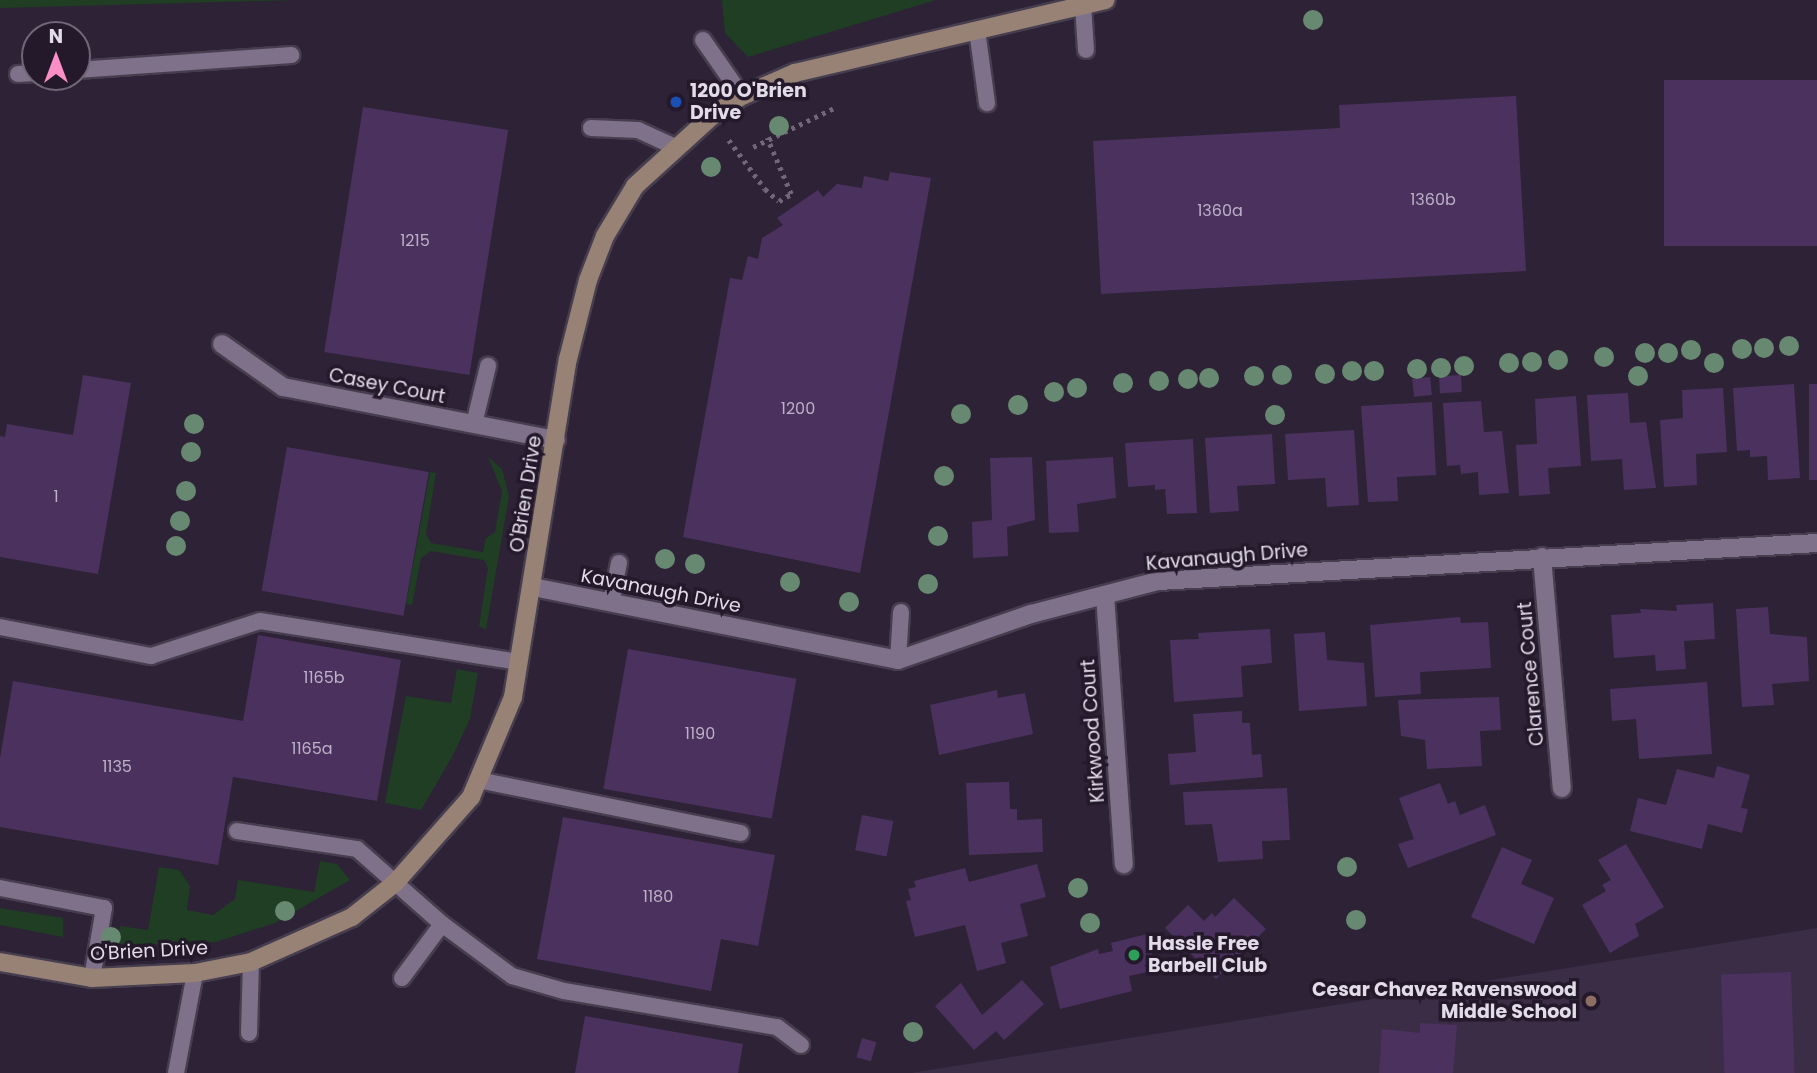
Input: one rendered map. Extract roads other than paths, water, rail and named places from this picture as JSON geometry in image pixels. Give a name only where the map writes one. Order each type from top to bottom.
[{"type":"street","name":"O'Brien Drive","points":[[0,962],[92,978],[195,973],[251,962],[352,917],[395,883],[471,797],[513,697],[568,359],[588,281],[605,236],[635,186],[675,147],[742,96],[795,73],[1106,0]]},
{"type":"street","name":"Casey Court","points":[[222,344],[284,387],[556,440]]},
{"type":"street","name":"Kavanaugh Drive","points":[[533,587],[898,660],[1105,595],[1158,582],[1215,576],[1542,556],[1817,543]]},
{"type":"street","name":"Clarence Court","points":[[1542,556],[1562,788]]},
{"type":"street","name":"Kirkwood Court","points":[[1105,595],[1124,864]]},
{"type":"lane","points":[[1083,5],[1086,50]]},
{"type":"lane","points":[[977,30],[987,103]]},
{"type":"lane","points":[[703,40],[742,96]]},
{"type":"lane","points":[[91,69],[291,55]]},
{"type":"lane","points":[[591,128],[638,130],[675,147]]},
{"type":"lane","points":[[474,424],[488,366]]},
{"type":"lane","points":[[611,603],[619,564]]},
{"type":"lane","points":[[898,660],[901,612]]},
{"type":"lane","points":[[0,628],[151,656],[260,621],[520,662]]},
{"type":"lane","points":[[478,780],[741,833]]},
{"type":"lane","points":[[237,831],[357,849],[442,924],[512,975],[564,991],[777,1027],[801,1045]]},
{"type":"lane","points":[[0,888],[104,908],[92,978]]},
{"type":"lane","points":[[402,978],[442,924]]},
{"type":"lane","points":[[249,1033],[251,962]]},
{"type":"lane","points":[[176,1073],[195,973]]},
{"type":"place","name":"1200 O'Brien Drive","points":[[676,102]]},
{"type":"place","name":"Hassle Free Barbell Club","points":[[1134,955]]},
{"type":"place","name":"Cesar Chavez Ravenswood Middle School","points":[[1591,1001]]}]
